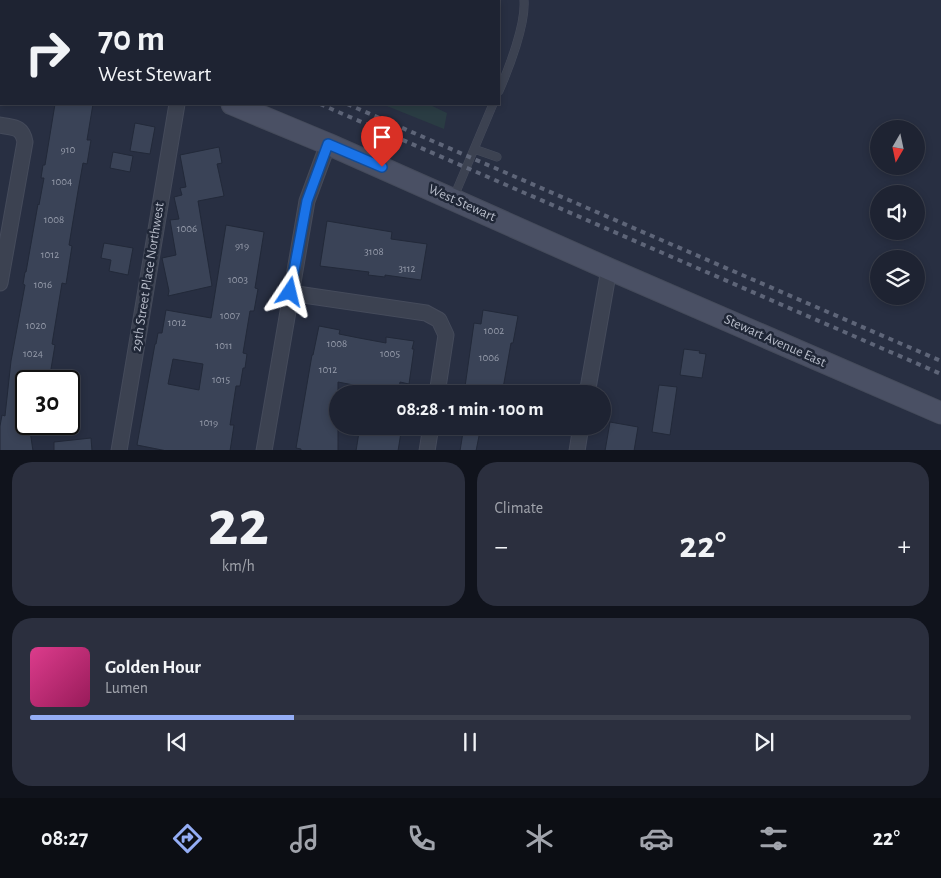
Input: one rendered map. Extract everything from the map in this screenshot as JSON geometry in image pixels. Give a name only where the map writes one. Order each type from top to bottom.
[{"type":"street","name":"29th Street Place Northwest","points":[[119,450],[177,105]]},
{"type":"street","name":"West Stewart","points":[[234,105],[328,144],[609,269]]},
{"type":"street","points":[[0,125],[18,128],[24,134],[25,142],[0,283]]},
{"type":"street","points":[[264,450],[307,201],[328,144]]},
{"type":"street","points":[[589,385],[609,269]]},
{"type":"street","name":"Stewart Avenue East","points":[[609,269],[941,413]]},
{"type":"street","points":[[290,292],[426,313],[439,320],[446,335],[438,385]]},
{"type":"street","points":[[427,450],[430,435]]},
{"type":"street","points":[[577,450],[580,435]]},
{"type":"lane","points":[[500,88],[523,16],[524,0]]},
{"type":"lane","points":[[453,199],[493,105]]},
{"type":"lane","points":[[474,149],[497,156]]},
{"type":"shaded area","points":[[384,105],[430,105],[447,113],[444,129]]},
{"type":"building","points":[[55,105],[93,105],[87,140],[91,140],[87,164],[83,163],[78,191],[69,245],[72,246],[66,284],[62,283],[52,344],[55,345],[51,370],[15,370],[15,435],[31,435],[33,450],[0,450],[0,426],[2,415],[5,416],[11,361],[25,285],[23,284],[44,178],[41,178],[43,165],[45,165]]},
{"type":"building","points":[[135,123],[155,127],[150,154],[130,151]]},
{"type":"building","points":[[219,147],[222,163],[217,164],[224,196],[198,201],[212,286],[168,296],[169,291],[162,258],[176,255],[170,220],[179,219],[174,197],[182,195],[180,188],[186,187],[180,155]]},
{"type":"building","points":[[113,152],[133,156],[130,172],[110,168]]},
{"type":"building","points":[[327,221],[392,232],[391,239],[427,244],[421,280],[385,275],[385,277],[368,275],[369,272],[320,266]]},
{"type":"building","points":[[226,225],[264,232],[255,288],[258,289],[254,311],[250,311],[243,353],[247,354],[245,368],[243,368],[240,386],[236,386],[230,425],[234,425],[230,450],[162,450],[137,445],[155,344],[158,333],[162,333],[166,310],[211,318]],"holes":[[[173,359],[203,364],[199,390],[168,384]]]},
{"type":"building","points":[[104,243],[133,248],[128,275],[109,271],[111,260],[101,258]]},
{"type":"building","points":[[483,310],[518,316],[504,385],[465,385],[474,323],[481,324]]},
{"type":"building","points":[[319,326],[340,330],[339,334],[386,343],[386,337],[414,341],[409,384],[400,382],[400,385],[354,385],[338,382],[338,385],[329,385],[329,435],[338,435],[338,450],[301,450],[296,448],[312,355]]},
{"type":"building","points":[[684,349],[700,351],[699,353],[706,354],[702,378],[680,375]]},
{"type":"building","points":[[659,385],[677,387],[670,435],[652,432]]},
{"type":"building","points":[[611,422],[638,427],[634,450],[605,450],[608,435],[611,435]]},
{"type":"building","points":[[359,435],[401,435],[398,450],[356,450]]},
{"type":"building","points":[[463,435],[479,435],[476,450],[460,450]]},
{"type":"building","points":[[91,438],[92,450],[54,450],[54,442]]},
{"type":"railway","points":[[322,105],[941,374]]},
{"type":"railway","points":[[349,105],[941,361]]},
{"type":"route","points":[[290,292],[307,201],[328,144],[382,167]]}]
